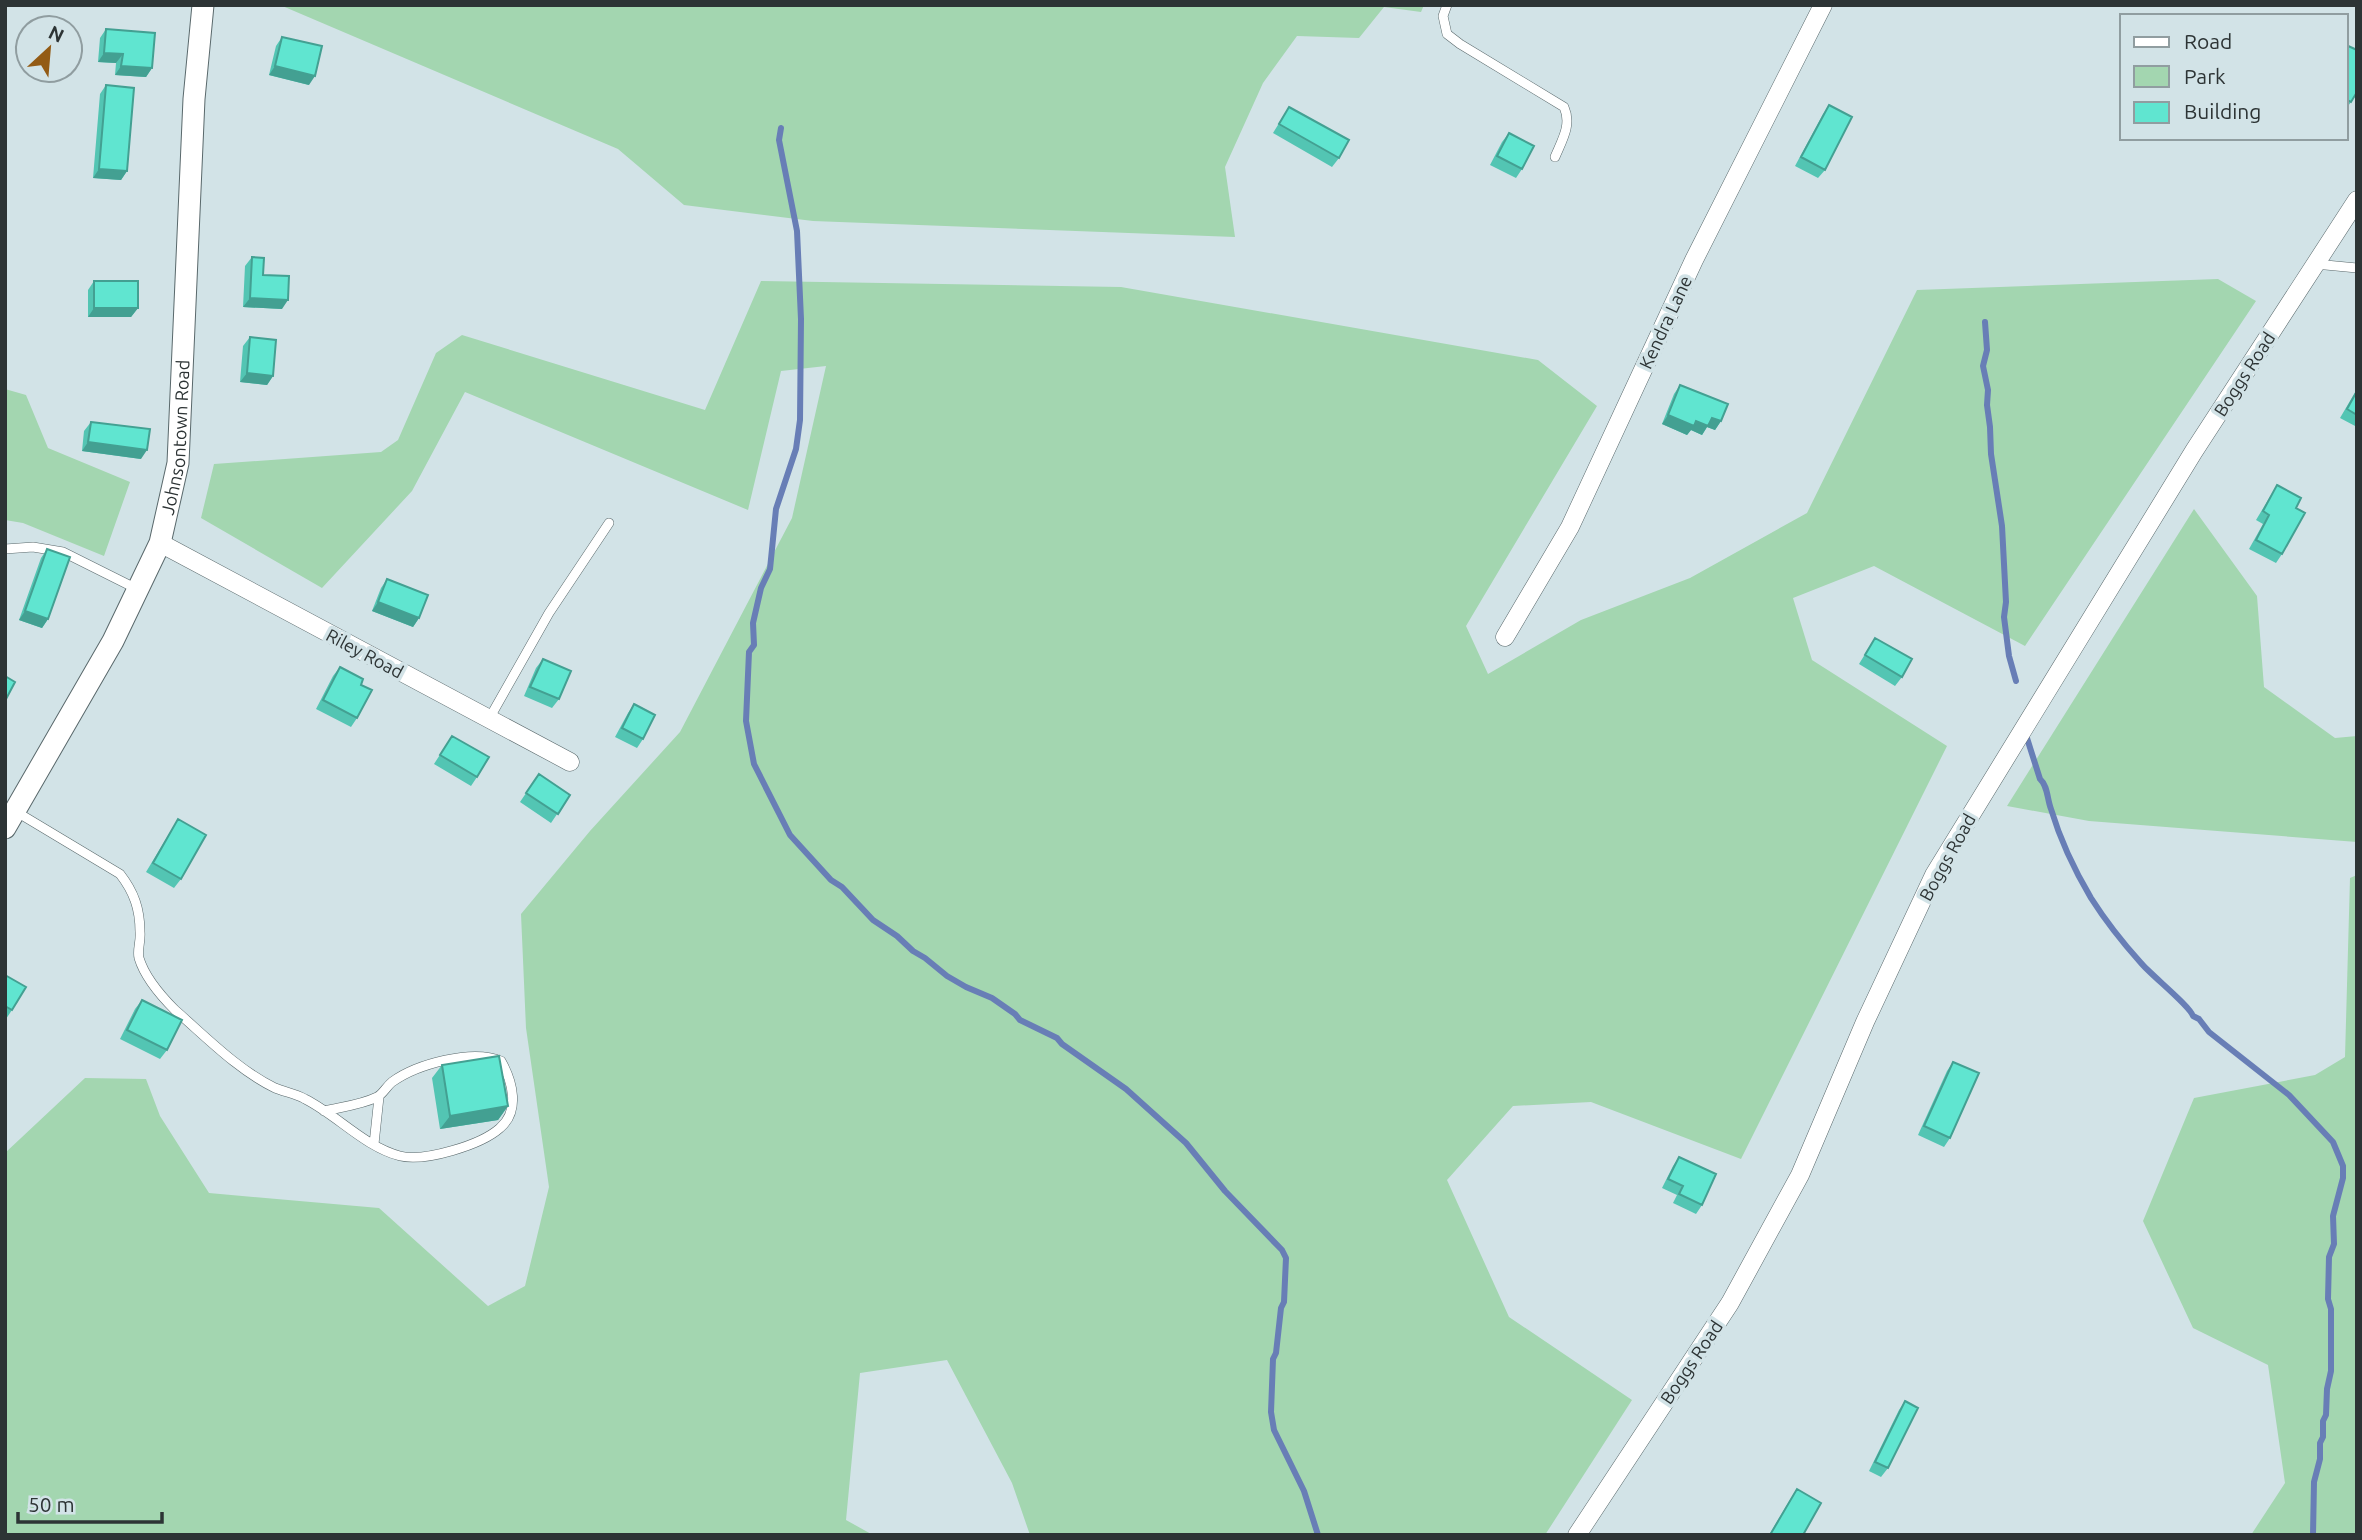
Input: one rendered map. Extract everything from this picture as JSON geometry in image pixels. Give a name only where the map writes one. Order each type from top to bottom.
[{"type":"street","name":"Johnsontown Road","points":[[10,819],[107,652],[160,543],[178,463],[194,99],[202,5]]},
{"type":"street","name":"Kendra Lane","points":[[1505,637],[1570,527],[1693,260],[1823,5]]},
{"type":"street","name":"Boggs Road","points":[[1577,1535],[1730,1303],[1800,1175],[1865,1022],[1934,875],[2194,451],[2357,200]]},
{"type":"street","name":"Riley Road","points":[[160,543],[570,762]]},
{"type":"lane","points":[[1447,5],[1444,16],[1447,34],[1564,107],[1568,116],[1567,127],[1555,157]]},
{"type":"lane","points":[[2315,264],[2357,268]]},
{"type":"lane","points":[[489,719],[549,613],[608,523]]},
{"type":"lane","points":[[5,549],[33,547],[63,552],[138,589]]},
{"type":"lane","points":[[10,819],[120,874],[130,887],[137,904],[140,933],[138,957],[157,991],[173,1008],[250,1073],[275,1088],[305,1099],[374,1144],[403,1157],[433,1155],[472,1143],[498,1131],[510,1119],[514,1108],[501,1061],[490,1057],[470,1056],[421,1066],[391,1083],[379,1097],[374,1144]]},
{"type":"lane","points":[[324,1111],[379,1097]]},
{"type":"green space","points":[[280,5],[1424,5],[1421,12],[1384,7],[1359,38],[1297,36],[1263,83],[1225,167],[1235,237],[813,221],[684,205],[618,149]]},
{"type":"green space","points":[[2218,279],[2256,301],[2025,646],[1874,566],[1793,598],[1812,660],[1947,746],[1741,1159],[1591,1102],[1513,1106],[1447,1180],[1509,1317],[1632,1400],[1545,1535],[1030,1535],[1012,1483],[947,1360],[860,1373],[846,1520],[873,1535],[5,1535],[5,1153],[85,1078],[146,1079],[160,1116],[209,1193],[379,1208],[488,1306],[525,1286],[549,1187],[526,1028],[521,914],[590,831],[680,732],[792,518],[826,366],[781,371],[748,510],[465,392],[412,491],[322,588],[201,518],[214,464],[381,452],[398,440],[436,353],[462,335],[705,410],[761,281],[1121,287],[1538,360],[1597,406],[1466,626],[1488,674],[1581,620],[1690,578],[1807,513],[1917,290]]},
{"type":"green space","points":[[5,389],[26,395],[48,448],[130,482],[104,556],[23,523],[5,520]]},
{"type":"green space","points":[[2194,509],[2257,596],[2264,687],[2335,738],[2357,736],[2357,842],[2089,821],[2007,806]]},
{"type":"green space","points":[[2357,875],[2357,1535],[2251,1535],[2285,1483],[2268,1365],[2193,1328],[2143,1221],[2194,1098],[2315,1075],[2345,1057],[2350,878]]},
{"type":"building","points":[[106,29],[155,33],[152,68],[121,66],[123,54],[104,53]]},
{"type":"building","points":[[282,37],[322,46],[315,76],[275,66]]},
{"type":"building","points":[[2348,46],[2357,50],[2357,92],[2351,102],[2348,100]]},
{"type":"building","points":[[106,85],[134,88],[127,171],[99,169]]},
{"type":"building","points":[[1829,105],[1852,117],[1825,170],[1801,157]]},
{"type":"building","points":[[1289,107],[1349,140],[1339,158],[1279,124]]},
{"type":"building","points":[[1509,133],[1534,146],[1522,169],[1497,156]]},
{"type":"building","points":[[252,257],[264,258],[263,275],[289,276],[288,300],[250,298]]},
{"type":"building","points":[[94,281],[138,281],[138,308],[94,308]]},
{"type":"building","points":[[250,337],[276,340],[273,376],[247,373]]},
{"type":"building","points":[[1680,385],[1728,404],[1721,421],[1712,418],[1708,426],[1696,421],[1694,426],[1668,415]]},
{"type":"building","points":[[2357,391],[2357,415],[2347,409]]},
{"type":"building","points":[[91,422],[150,429],[147,450],[88,442]]},
{"type":"building","points":[[2277,485],[2301,498],[2296,508],[2305,513],[2282,554],[2256,540],[2269,515],[2263,511]]},
{"type":"building","points":[[47,549],[70,557],[48,619],[25,611]]},
{"type":"building","points":[[387,579],[428,595],[419,618],[378,602]]},
{"type":"building","points":[[1875,638],[1912,659],[1902,677],[1865,655]]},
{"type":"building","points":[[543,659],[571,671],[559,699],[530,687]]},
{"type":"building","points":[[340,667],[363,679],[361,685],[372,690],[357,718],[323,700]]},
{"type":"building","points":[[5,676],[15,682],[5,701]]},
{"type":"building","points":[[634,704],[655,715],[643,739],[622,728]]},
{"type":"building","points":[[452,736],[489,757],[477,777],[440,755]]},
{"type":"building","points":[[539,774],[570,795],[558,814],[526,793]]},
{"type":"building","points":[[178,819],[206,835],[181,879],[153,863]]},
{"type":"building","points":[[5,975],[26,987],[12,1010],[5,1006]]},
{"type":"building","points":[[142,1000],[182,1020],[167,1050],[127,1030]]},
{"type":"building","points":[[499,1056],[508,1106],[450,1116],[442,1065]]},
{"type":"building","points":[[1953,1062],[1979,1073],[1950,1138],[1924,1126]]},
{"type":"building","points":[[1679,1157],[1716,1174],[1702,1205],[1679,1194],[1683,1186],[1668,1179]]},
{"type":"building","points":[[1905,1401],[1918,1408],[1888,1468],[1875,1462]]},
{"type":"building","points":[[1797,1489],[1821,1503],[1803,1535],[1770,1535]]},
{"type":"waterway","points":[[781,128],[779,140],[797,231],[801,319],[800,420],[796,449],[776,509],[770,569],[761,588],[753,623],[754,645],[749,652],[746,721],[754,764],[790,835],[831,880],[842,887],[873,920],[947,976],[992,998],[1020,1020],[1057,1038],[1126,1089],[1186,1143],[1225,1191],[1282,1250],[1286,1258],[1284,1302],[1273,1359],[1271,1412],[1274,1430],[1304,1491],[1318,1535]]},
{"type":"waterway","points":[[1985,322],[1987,350],[1983,366],[1988,390],[1991,454],[2002,526],[2006,602],[2004,617],[2009,656],[2016,681]]},
{"type":"waterway","points":[[2026,735],[2068,855],[2108,923],[2141,963],[2209,1032],[2289,1095],[2333,1142],[2343,1166],[2343,1178],[2333,1216],[2334,1244],[2329,1257],[2331,1371],[2320,1459],[2314,1482],[2313,1535]]}]
